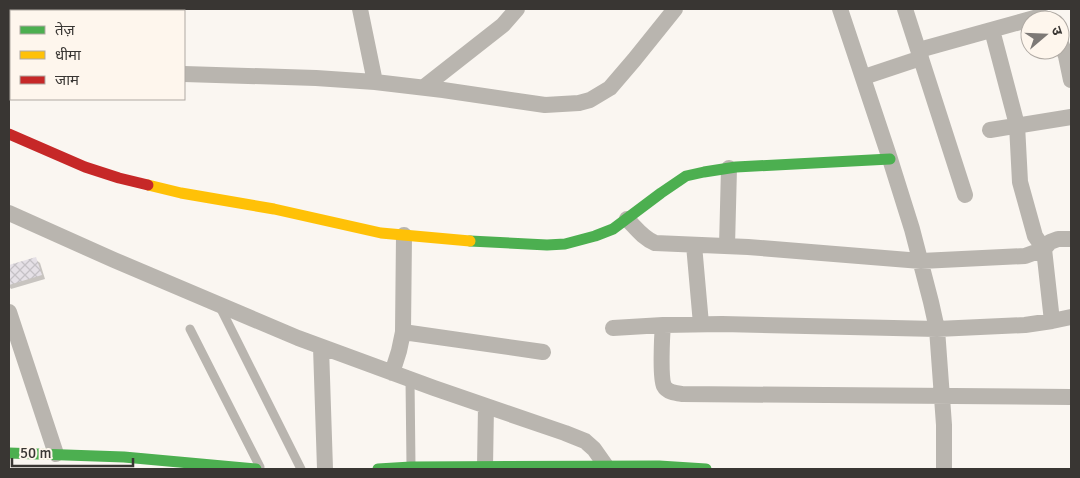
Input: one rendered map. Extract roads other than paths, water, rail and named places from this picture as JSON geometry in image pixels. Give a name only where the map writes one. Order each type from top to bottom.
[{"type":"street","points":[[360,9],[375,82]]},
{"type":"street","points":[[424,88],[503,26],[517,9]]},
{"type":"street","points":[[185,74],[316,78],[375,82],[545,105],[579,103],[590,100],[610,88],[675,9]]},
{"type":"street","points":[[841,9],[890,159],[932,302],[937,329],[942,396],[944,469]]},
{"type":"street","points":[[905,9],[965,196]]},
{"type":"street","points":[[864,77],[920,54],[1020,22]]},
{"type":"street","points":[[992,30],[1017,126],[1020,182],[1034,236],[1044,249],[1052,321]]},
{"type":"street","points":[[1067,60],[1070,74]]},
{"type":"street","points":[[990,130],[1071,118]]},
{"type":"street","points":[[9,134],[85,167],[119,178],[181,193],[274,210],[381,233],[547,245],[565,244],[613,229],[686,176],[729,168],[890,159]]},
{"type":"street","points":[[727,246],[729,168]]},
{"type":"street","points":[[9,213],[114,260],[321,347],[585,441],[594,449],[606,466]]},
{"type":"street","points":[[627,219],[641,235],[655,243],[727,246],[921,261],[1026,256],[1044,249],[1050,242],[1058,239],[1071,239]]},
{"type":"street","points":[[392,373],[399,351],[402,332],[404,235]]},
{"type":"street","points":[[694,245],[701,324]]},
{"type":"street","points":[[9,312],[56,454]]},
{"type":"street","points":[[613,328],[741,324],[937,329],[1025,325],[1071,317]]},
{"type":"street","points":[[662,325],[662,377],[664,386],[670,392],[682,394],[1071,397]]},
{"type":"street","points":[[402,332],[543,352]]},
{"type":"street","points":[[321,347],[326,469]]},
{"type":"street","points":[[484,467],[486,406]]},
{"type":"street","points":[[9,453],[56,454],[125,463],[256,469]]},
{"type":"street","points":[[378,469],[606,466],[706,469]]},
{"type":"lane","points":[[219,304],[301,469]]},
{"type":"lane","points":[[190,329],[261,469]]},
{"type":"lane","points":[[405,468],[410,379]]}]
